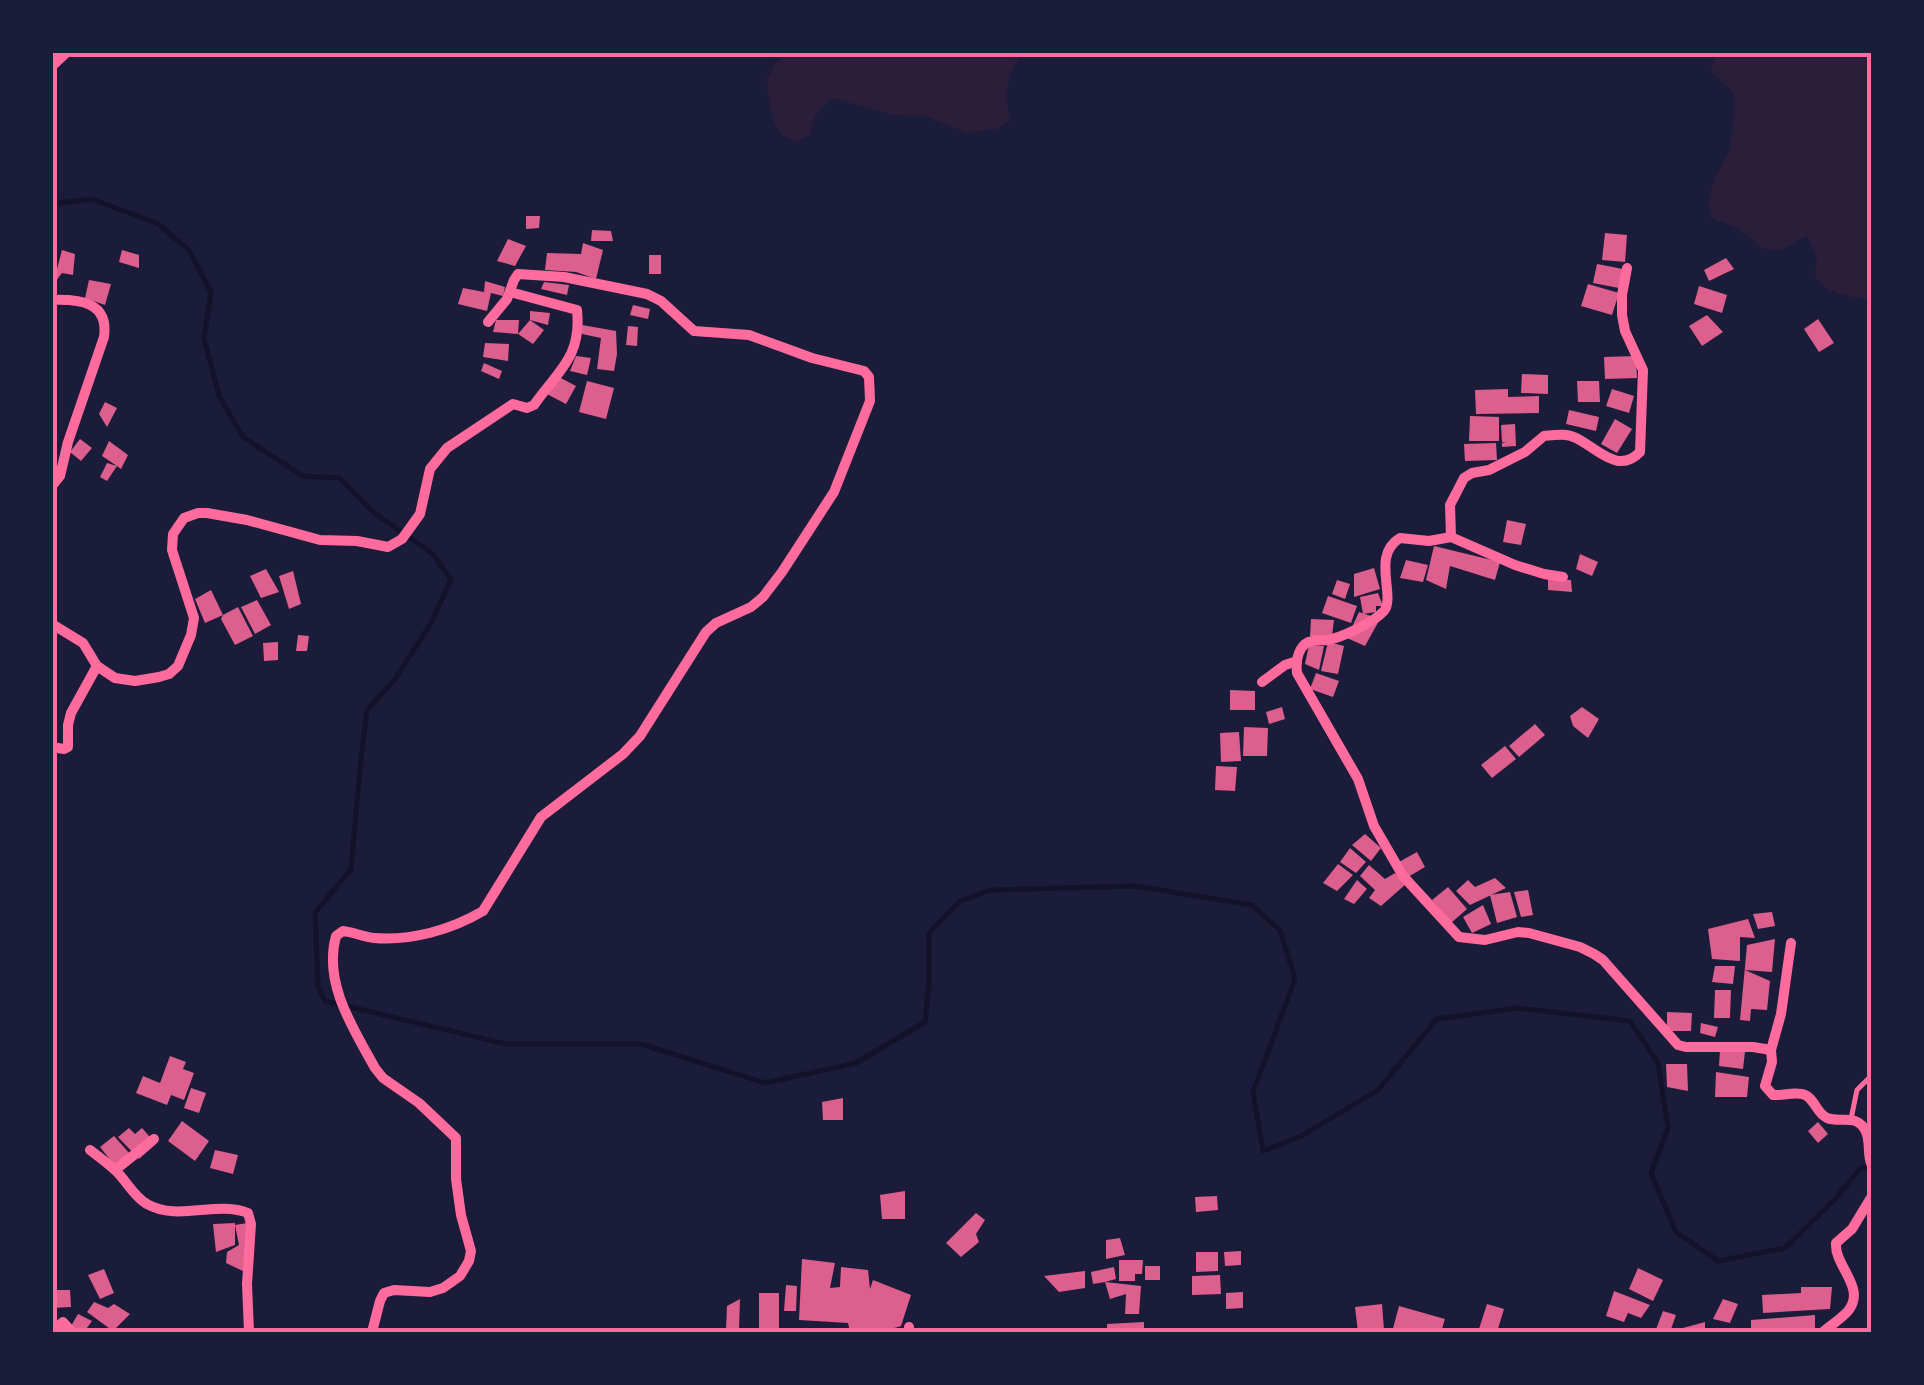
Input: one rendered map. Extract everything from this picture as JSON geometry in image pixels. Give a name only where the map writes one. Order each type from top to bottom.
[{"type":"street","points":[[52,66],[67,52]]},
{"type":"street","points":[[1451,538],[1450,504],[1464,478],[1526,452],[1544,436],[1574,437],[1617,462],[1628,461],[1640,452],[1643,370],[1622,316],[1627,268]]},
{"type":"street","points":[[372,1332],[384,1293],[442,1288],[460,1276],[471,1252],[456,1179],[456,1138],[375,1068],[335,987],[332,962],[339,932],[371,938],[404,938],[468,920],[482,911],[540,817],[623,754],[640,736],[706,632],[756,603],[782,572],[834,492],[870,401],[869,377],[864,371],[812,358],[749,335],[694,331],[661,301],[647,294],[598,283],[516,275],[508,299],[488,322]]},
{"type":"street","points":[[52,624],[82,643],[97,666],[115,678],[159,678],[178,666],[191,635],[194,618],[171,544],[179,522],[188,516],[206,512],[320,540],[388,547],[402,538],[420,514],[430,469],[447,448],[512,404],[528,408],[534,405],[572,354],[577,310],[510,292]]},
{"type":"street","points":[[52,300],[82,302],[95,308],[104,317],[105,329],[60,476],[52,486]]},
{"type":"street","points":[[1562,577],[1515,565],[1451,538],[1396,539],[1385,562],[1388,601],[1383,612],[1352,632],[1331,640],[1309,641],[1297,661],[1298,673],[1358,779],[1374,826],[1403,876],[1459,937],[1484,940],[1518,932],[1580,947],[1603,960],[1678,1045],[1753,1046],[1771,1050]]},
{"type":"street","points":[[1262,682],[1297,661]]},
{"type":"street","points":[[52,748],[68,747],[70,713],[97,666]]},
{"type":"street","points":[[1791,943],[1781,1014],[1771,1050],[1769,1090],[1803,1094],[1823,1116],[1832,1119],[1872,1117]]},
{"type":"street","points":[[1853,1120],[1866,1132],[1870,1162]]},
{"type":"street","points":[[115,1170],[154,1139]]},
{"type":"street","points":[[90,1150],[145,1203],[158,1209],[248,1213],[250,1332]]},
{"type":"street","points":[[1823,1332],[1848,1311],[1854,1298],[1852,1284],[1837,1256],[1836,1243],[1852,1229],[1872,1196]]},
{"type":"street","points":[[52,1332],[63,1322],[72,1332]]},
{"type":"lane","points":[[1853,1120],[1857,1090],[1872,1075]]},
{"type":"shaded area","points":[[1024,53],[1008,85],[1011,120],[997,129],[968,133],[924,116],[893,115],[833,98],[817,114],[810,135],[797,142],[783,136],[774,125],[767,79],[784,55]]},
{"type":"shaded area","points":[[1717,53],[1871,53],[1871,300],[1840,294],[1820,283],[1815,276],[1817,260],[1807,236],[1785,248],[1767,250],[1747,234],[1711,217],[1708,203],[1715,177],[1729,152],[1735,108],[1733,93],[1711,71]]},
{"type":"building","points":[[526,216],[540,216],[539,228],[526,229]]},
{"type":"building","points":[[592,230],[611,231],[613,241],[591,241]]},
{"type":"building","points":[[1605,233],[1627,235],[1625,262],[1602,260]]},
{"type":"building","points":[[508,239],[526,246],[515,266],[497,261]]},
{"type":"building","points":[[583,243],[603,250],[596,279],[576,272],[545,270],[547,253],[581,254]]},
{"type":"building","points":[[62,250],[75,254],[73,275],[62,273],[55,282],[52,266],[57,269]]},
{"type":"building","points":[[122,250],[139,255],[139,268],[119,262]]},
{"type":"building","points":[[649,255],[661,255],[661,274],[649,274]]},
{"type":"building","points":[[1726,258],[1734,269],[1709,281],[1704,270]]},
{"type":"building","points":[[1597,264],[1623,269],[1619,288],[1593,283]]},
{"type":"building","points":[[89,280],[111,284],[105,305],[85,298]]},
{"type":"building","points":[[485,281],[505,287],[503,296],[491,293],[487,311],[458,304],[463,288],[484,292]]},
{"type":"building","points":[[544,282],[569,285],[567,295],[541,289]]},
{"type":"building","points":[[1588,284],[1619,293],[1612,315],[1581,306]]},
{"type":"building","points":[[1699,286],[1727,295],[1722,313],[1694,304]]},
{"type":"building","points":[[633,305],[650,309],[648,319],[630,315]]},
{"type":"building","points":[[530,311],[550,313],[548,325],[530,320]]},
{"type":"building","points":[[1707,315],[1723,332],[1702,346],[1689,326]]},
{"type":"building","points":[[1818,319],[1834,343],[1819,352],[1804,329]]},
{"type":"building","points":[[496,320],[519,320],[518,334],[493,332]]},
{"type":"building","points":[[530,320],[544,330],[533,344],[518,334]]},
{"type":"building","points":[[582,325],[616,331],[614,371],[597,369],[601,338],[582,334]]},
{"type":"building","points":[[628,326],[638,327],[637,346],[626,345]]},
{"type":"building","points":[[485,343],[509,344],[508,361],[483,357]]},
{"type":"building","points":[[576,356],[591,358],[587,375],[570,371]]},
{"type":"building","points":[[1636,356],[1637,378],[1605,379],[1604,357]]},
{"type":"building","points":[[484,363],[502,371],[499,379],[481,371]]},
{"type":"building","points":[[1522,374],[1548,375],[1548,394],[1521,393]]},
{"type":"building","points":[[557,376],[576,386],[566,404],[543,392]]},
{"type":"building","points":[[587,381],[614,388],[606,419],[579,412]]},
{"type":"building","points":[[1577,381],[1599,381],[1600,402],[1578,402]]},
{"type":"building","points":[[1508,389],[1508,397],[1539,396],[1539,413],[1476,414],[1475,390]]},
{"type":"building","points":[[1612,389],[1634,396],[1629,413],[1606,406]]},
{"type":"building","points":[[105,402],[117,408],[107,427],[99,414]]},
{"type":"building","points":[[1569,410],[1599,417],[1596,431],[1566,424]]},
{"type":"building","points":[[1470,416],[1499,417],[1499,441],[1469,441]]},
{"type":"building","points":[[1615,419],[1632,429],[1617,453],[1601,444]]},
{"type":"building","points":[[1515,424],[1516,446],[1502,447],[1506,442],[1502,442],[1501,425]]},
{"type":"building","points":[[80,439],[92,448],[81,461],[70,452]]},
{"type":"building","points":[[109,441],[128,455],[121,469],[102,456]]},
{"type":"building","points":[[1496,443],[1497,460],[1465,461],[1464,444]]},
{"type":"building","points":[[107,463],[117,466],[107,481],[100,477]]},
{"type":"building","points":[[1507,520],[1526,524],[1521,545],[1503,542]]},
{"type":"building","points":[[1434,546],[1500,562],[1495,580],[1450,566],[1446,589],[1426,580]]},
{"type":"building","points":[[1580,554],[1598,562],[1592,576],[1576,569]]},
{"type":"building","points":[[1406,560],[1428,565],[1423,582],[1400,578]]},
{"type":"building","points":[[1374,568],[1380,589],[1354,597],[1354,574]]},
{"type":"building","points":[[266,569],[279,592],[261,598],[250,576]]},
{"type":"building","points":[[293,571],[301,604],[289,609],[279,576]]},
{"type":"building","points":[[1548,579],[1571,580],[1572,592],[1548,590]]},
{"type":"building","points":[[1337,580],[1350,584],[1345,599],[1332,594]]},
{"type":"building","points":[[211,590],[223,615],[205,623],[195,599]]},
{"type":"building","points":[[1378,593],[1383,606],[1363,614],[1360,597]]},
{"type":"building","points":[[1328,596],[1357,606],[1351,623],[1322,613]]},
{"type":"building","points":[[257,600],[271,625],[255,634],[241,607]]},
{"type":"building","points":[[238,607],[253,636],[235,645],[221,619]]},
{"type":"building","points":[[1359,612],[1380,619],[1365,646],[1347,638]]},
{"type":"building","points":[[1311,619],[1334,620],[1332,636],[1310,636]]},
{"type":"building","points":[[298,635],[309,636],[307,651],[296,651]]},
{"type":"building","points":[[278,642],[278,660],[264,661],[263,643]]},
{"type":"building","points":[[1328,642],[1344,646],[1338,674],[1321,671]]},
{"type":"building","points":[[1309,645],[1324,646],[1319,670],[1305,664]]},
{"type":"building","points":[[1316,673],[1339,681],[1333,697],[1310,689]]},
{"type":"building","points":[[1230,690],[1255,691],[1255,710],[1230,710]]},
{"type":"building","points":[[1282,707],[1285,719],[1269,724],[1266,712]]},
{"type":"building","points":[[1582,707],[1599,719],[1588,738],[1573,726],[1570,716]]},
{"type":"building","points":[[1535,724],[1545,735],[1519,757],[1509,746]]},
{"type":"building","points":[[1244,727],[1268,728],[1267,756],[1243,756]]},
{"type":"building","points":[[1239,732],[1241,761],[1221,762],[1220,733]]},
{"type":"building","points":[[1505,746],[1516,759],[1492,778],[1481,765]]},
{"type":"building","points":[[1216,766],[1237,767],[1235,791],[1215,790]]},
{"type":"building","points":[[1365,834],[1381,848],[1371,861],[1352,845]]},
{"type":"building","points":[[1350,848],[1366,862],[1356,873],[1340,862]]},
{"type":"building","points":[[1417,852],[1425,867],[1408,877],[1399,862]]},
{"type":"building","points":[[1338,864],[1353,875],[1337,891],[1323,883]]},
{"type":"building","points":[[1369,865],[1385,879],[1395,873],[1406,884],[1381,906],[1369,898],[1375,890],[1360,876]]},
{"type":"building","points":[[1495,878],[1506,888],[1470,905],[1456,891],[1468,880],[1475,887]]},
{"type":"building","points":[[1357,880],[1367,889],[1354,904],[1344,899]]},
{"type":"building","points":[[1448,887],[1467,909],[1451,923],[1432,900]]},
{"type":"building","points":[[1528,890],[1533,915],[1521,917],[1514,892]]},
{"type":"building","points":[[1510,892],[1517,917],[1497,923],[1490,895]]},
{"type":"building","points":[[1483,905],[1491,924],[1472,933],[1463,917]]},
{"type":"building","points":[[1772,912],[1775,926],[1758,929],[1753,914]]},
{"type":"building","points":[[1748,919],[1755,938],[1740,937],[1740,961],[1712,959],[1708,929]]},
{"type":"building","points":[[1775,939],[1772,972],[1745,970],[1770,981],[1767,1010],[1751,1009],[1750,1021],[1740,1020],[1747,945]]},
{"type":"building","points":[[1715,966],[1735,966],[1733,984],[1712,982]]},
{"type":"building","points":[[1715,990],[1731,990],[1730,1018],[1714,1018]]},
{"type":"building","points":[[1667,1012],[1692,1013],[1691,1031],[1667,1031]]},
{"type":"building","points":[[1701,1023],[1718,1027],[1715,1037],[1700,1033]]},
{"type":"building","points":[[1720,1050],[1745,1052],[1743,1069],[1719,1066]]},
{"type":"building","points":[[170,1056],[186,1062],[183,1069],[194,1073],[184,1100],[171,1095],[167,1105],[136,1093],[143,1076],[160,1083]]},
{"type":"building","points":[[1666,1064],[1687,1064],[1688,1091],[1667,1087]]},
{"type":"building","points":[[1716,1072],[1749,1077],[1747,1097],[1715,1097]]},
{"type":"building","points":[[191,1088],[206,1093],[199,1113],[184,1108]]},
{"type":"building","points":[[843,1098],[843,1120],[823,1120],[822,1102]]},
{"type":"building","points":[[182,1121],[209,1141],[195,1161],[168,1141]]},
{"type":"building","points":[[1818,1122],[1828,1134],[1818,1143],[1808,1131]]},
{"type":"building","points":[[129,1128],[135,1134],[142,1128],[156,1144],[139,1159],[118,1137]]},
{"type":"building","points":[[114,1136],[130,1154],[115,1166],[100,1147]]},
{"type":"building","points":[[215,1150],[238,1155],[233,1174],[210,1168]]},
{"type":"building","points":[[905,1191],[905,1219],[882,1219],[880,1195]]},
{"type":"building","points":[[1217,1196],[1218,1210],[1196,1212],[1195,1197]]},
{"type":"building","points":[[976,1213],[985,1220],[976,1234],[979,1242],[961,1257],[946,1243]]},
{"type":"building","points":[[235,1223],[235,1245],[216,1252],[213,1224]]},
{"type":"building","points":[[247,1223],[245,1272],[226,1263],[227,1252],[239,1245],[235,1225]]},
{"type":"building","points":[[1120,1238],[1125,1255],[1106,1259],[1106,1240]]},
{"type":"building","points":[[1241,1251],[1241,1265],[1225,1266],[1224,1252]]},
{"type":"building","points":[[1196,1252],[1218,1252],[1218,1271],[1196,1272]]},
{"type":"building","points":[[802,1259],[835,1263],[830,1288],[840,1287],[841,1267],[868,1270],[870,1289],[873,1280],[911,1295],[901,1326],[881,1332],[850,1332],[848,1323],[799,1320]]},
{"type":"building","points":[[1119,1260],[1143,1260],[1142,1274],[1135,1274],[1135,1281],[1119,1281]]},
{"type":"building","points":[[1145,1266],[1160,1266],[1160,1280],[1145,1280]]},
{"type":"building","points":[[1114,1267],[1116,1279],[1093,1284],[1091,1272]]},
{"type":"building","points":[[1638,1268],[1663,1280],[1653,1301],[1629,1289]]},
{"type":"building","points":[[104,1269],[114,1293],[100,1299],[88,1275]]},
{"type":"building","points":[[1085,1271],[1085,1288],[1059,1292],[1044,1276]]},
{"type":"building","points":[[1220,1275],[1221,1294],[1192,1295],[1192,1276]]},
{"type":"building","points":[[1105,1282],[1141,1286],[1139,1314],[1125,1314],[1126,1294],[1110,1299]]},
{"type":"building","points":[[786,1285],[797,1286],[796,1311],[784,1311]]},
{"type":"building","points":[[1801,1287],[1832,1287],[1830,1309],[1763,1313],[1762,1295],[1801,1293]]},
{"type":"building","points":[[52,1290],[70,1290],[71,1307],[52,1308]]},
{"type":"building","points":[[1614,1291],[1650,1305],[1641,1318],[1628,1313],[1624,1322],[1606,1316]]},
{"type":"building","points":[[1243,1292],[1243,1308],[1226,1309],[1226,1293]]},
{"type":"building","points":[[759,1293],[779,1293],[779,1328],[759,1328]]},
{"type":"building","points":[[740,1299],[739,1329],[726,1329],[727,1306]]},
{"type":"building","points":[[1723,1299],[1738,1304],[1730,1323],[1713,1319]]},
{"type":"building","points":[[94,1302],[108,1308],[114,1304],[130,1314],[113,1331],[87,1312]]},
{"type":"building","points":[[1382,1304],[1384,1330],[1358,1332],[1355,1307]]},
{"type":"building","points":[[1487,1304],[1504,1309],[1497,1332],[1478,1332]]},
{"type":"building","points":[[1399,1306],[1445,1319],[1441,1332],[1392,1332]]},
{"type":"building","points":[[1663,1311],[1676,1315],[1670,1332],[1655,1332]]},
{"type":"building","points":[[78,1314],[92,1321],[84,1332],[71,1326]]},
{"type":"building","points":[[1815,1315],[1815,1332],[1751,1332],[1751,1320]]},
{"type":"building","points":[[1144,1322],[1144,1332],[1107,1332],[1107,1324]]},
{"type":"building","points":[[1705,1322],[1705,1332],[1672,1332],[1672,1331]]},
{"type":"waterway","points":[[52,204],[92,199],[158,224],[189,250],[211,292],[204,338],[219,396],[243,437],[303,476],[340,478],[373,512],[433,554],[451,580],[431,623],[395,679],[367,710],[351,869],[315,913],[318,986],[325,1001],[506,1044],[641,1044],[765,1083],[856,1063],[925,1022],[929,933],[960,901],[991,890],[1135,886],[1252,905],[1280,930],[1295,979],[1253,1092],[1263,1151],[1301,1136],[1378,1090],[1437,1019],[1518,1008],[1630,1021],[1658,1063],[1668,1128],[1651,1173],[1676,1232],[1718,1261],[1785,1248],[1860,1169],[1872,1165]]}]
